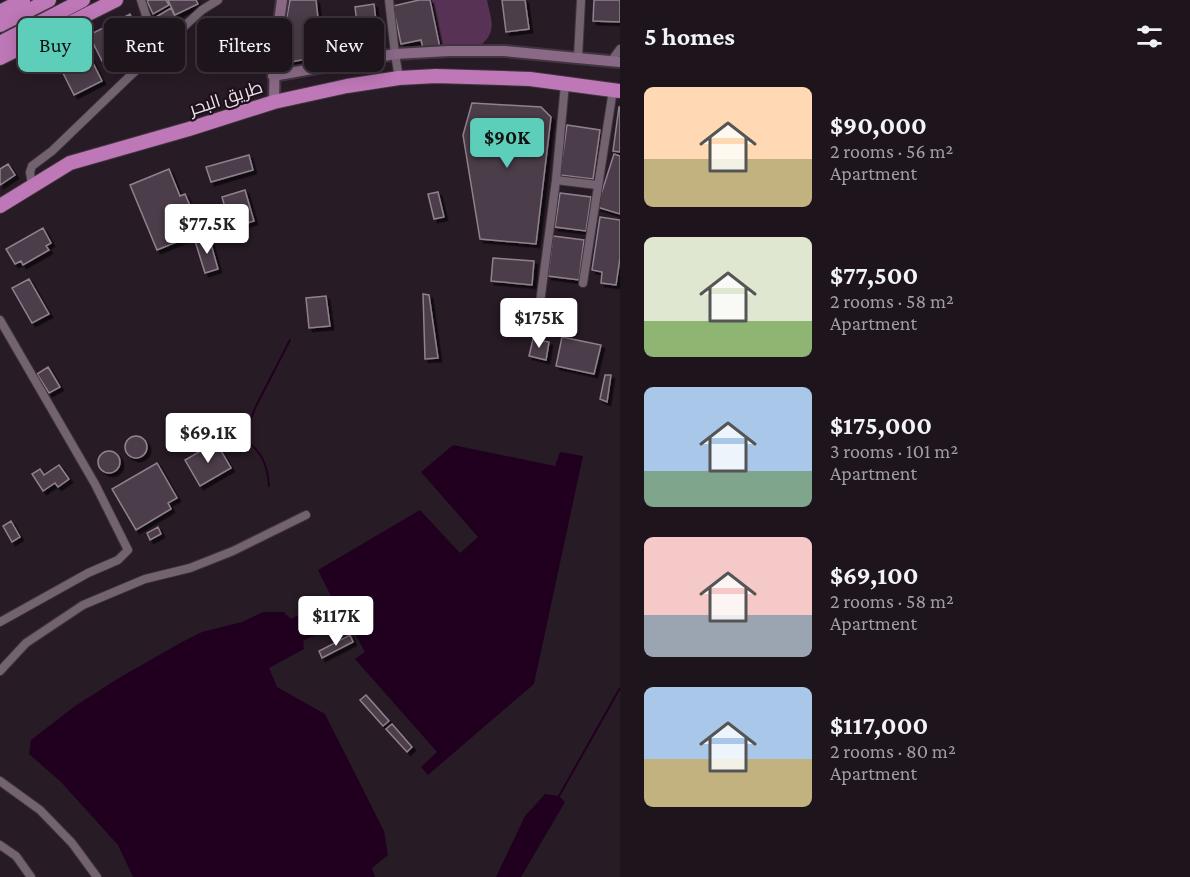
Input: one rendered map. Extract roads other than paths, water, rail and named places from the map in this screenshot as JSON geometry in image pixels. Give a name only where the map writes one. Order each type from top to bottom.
[{"type":"highway","points":[[0,12],[49,0]]},
{"type":"highway","points":[[0,44],[84,0]]},
{"type":"highway","points":[[0,58],[116,0]]},
{"type":"highway","points":[[0,25],[25,5]]},
{"type":"highway","name":"طريق البحر","points":[[0,206],[70,163],[273,102],[347,86],[399,78],[479,76],[530,79],[616,91]]},
{"type":"street","points":[[141,0],[147,18]]},
{"type":"street","points":[[32,186],[30,172],[32,166],[52,151],[202,10],[218,0]]},
{"type":"street","points":[[273,102],[275,50],[282,0]]},
{"type":"street","points":[[389,0],[394,54],[399,78]]},
{"type":"street","points":[[578,57],[581,0]]},
{"type":"street","points":[[273,76],[394,54],[504,51],[616,61],[620,49]]},
{"type":"street","points":[[540,303],[556,180],[565,84]]},
{"type":"street","points":[[583,283],[597,185],[616,91]]},
{"type":"street","points":[[556,180],[597,185]]},
{"type":"street","points":[[0,320],[95,484],[128,550],[118,560],[88,573],[0,622]]},
{"type":"street","points":[[0,671],[26,643],[83,605],[145,579],[190,568],[233,551],[306,515]]},
{"type":"street","points":[[0,781],[40,810],[72,843],[97,877]]},
{"type":"street","points":[[0,845],[16,856],[31,877]]},
{"type":"waterway","points":[[269,486],[264,463],[259,453],[250,444],[248,426],[290,340]]},
{"type":"waterway","points":[[559,796],[620,688]]}]
